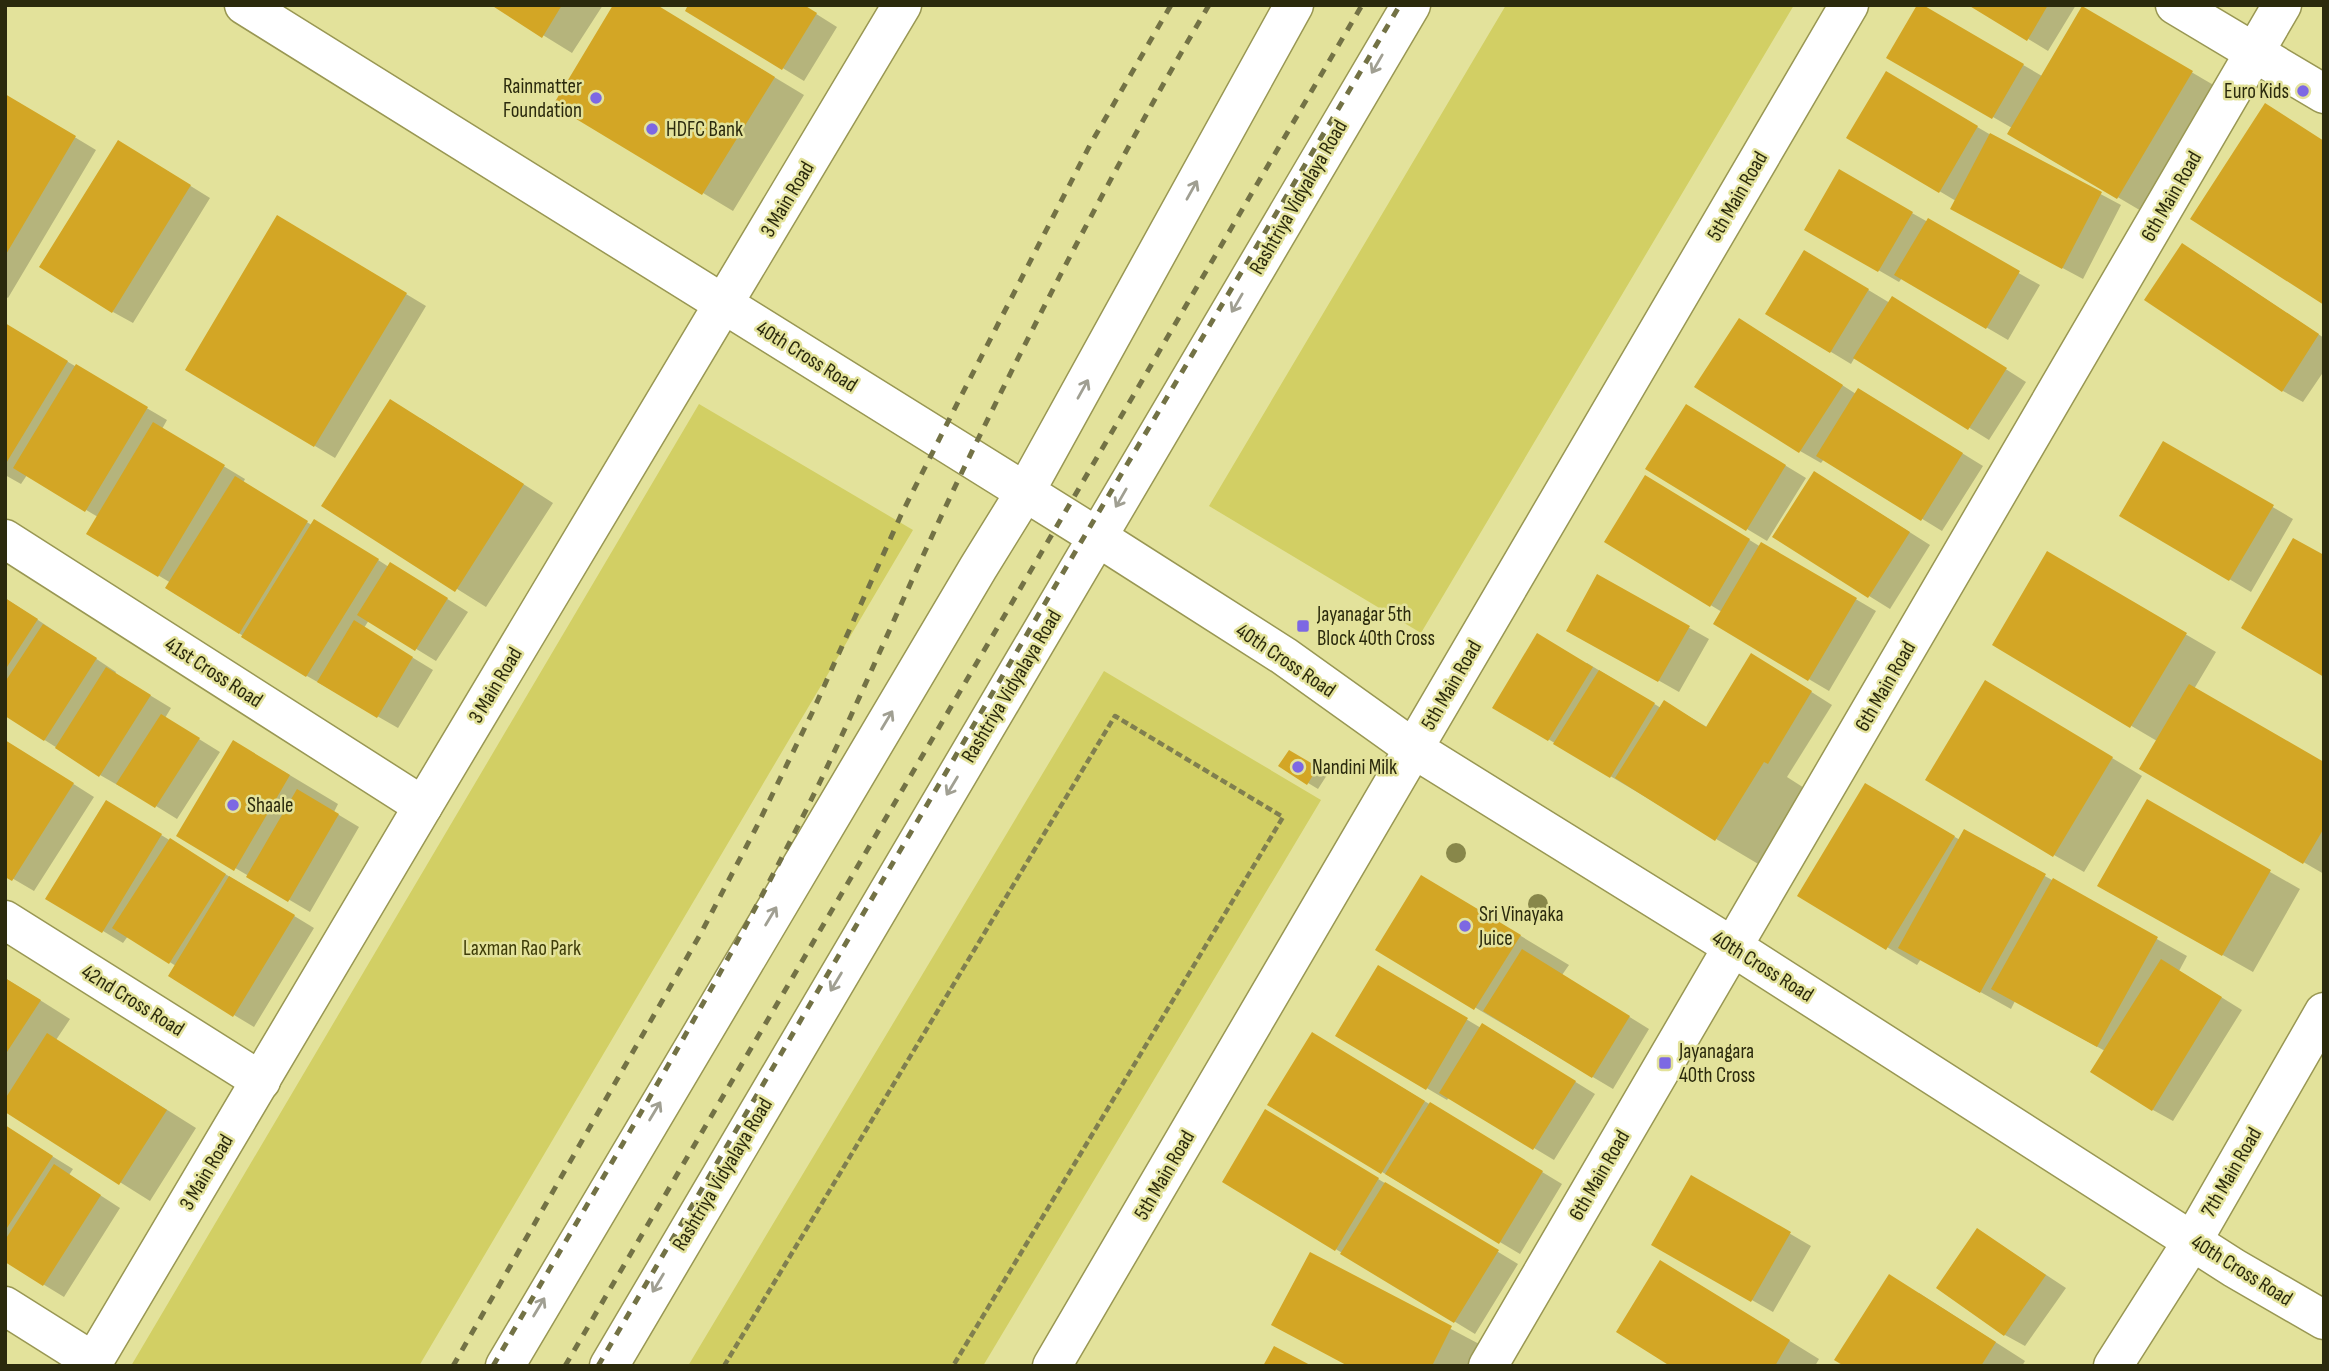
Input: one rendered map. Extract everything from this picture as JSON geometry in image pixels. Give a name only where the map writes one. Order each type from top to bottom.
[{"type":"street","name":"40th Cross Road","points":[[244,5],[1099,538],[1284,656],[1414,749],[1732,947],[2234,1268],[2324,1320]]},
{"type":"street","name":"3 Main Road","points":[[92,1364],[902,5]]},
{"type":"street","points":[[505,1366],[1025,492],[1294,5]]},
{"type":"street","name":"Rashtriya Vidyalaya Road","points":[[609,1366],[1411,5]]},
{"type":"street","name":"5th Main Road","points":[[1052,1366],[1849,5]]},
{"type":"street","points":[[2175,5],[2324,94]]},
{"type":"street","name":"6th Main Road","points":[[1488,1366],[2282,5]]},
{"type":"street","name":"41st Cross Road","points":[[5,539],[423,806]]},
{"type":"street","name":"42nd Cross Road","points":[[5,920],[261,1081]]},
{"type":"street","name":"7th Main Road","points":[[2113,1366],[2193,1240],[2324,1012]]},
{"type":"street","points":[[5,1306],[92,1364]]},
{"type":"path","points":[[724,1366],[1115,716],[1283,817],[953,1366]]},
{"type":"green space","points":[[1506,5],[1794,5],[1421,633],[1209,506]]},
{"type":"green space","name":"Laxman Rao Park","points":[[699,404],[913,530],[419,1366],[131,1366]]},
{"type":"green space","points":[[1104,671],[1321,800],[983,1366],[688,1366]]},
{"type":"building","points":[[491,5],[562,5],[542,38]]},
{"type":"building","points":[[613,5],[657,5],[775,77],[702,195],[553,105]]},
{"type":"building","points":[[688,5],[804,5],[817,13],[782,70],[685,11]]},
{"type":"building","points":[[1917,5],[1923,5],[2024,64],[1992,119],[1886,58]]},
{"type":"building","points":[[1968,5],[2048,5],[2027,41]]},
{"type":"building","points":[[2082,6],[2193,71],[2117,199],[2007,134]]},
{"type":"building","points":[[1886,71],[1978,126],[1939,193],[1846,138]]},
{"type":"building","points":[[5,94],[76,136],[5,256]]},
{"type":"building","points":[[2265,103],[2324,141],[2324,305],[2190,219]]},
{"type":"building","points":[[1990,133],[2102,192],[2062,269],[1950,209]]},
{"type":"building","points":[[118,140],[191,185],[112,313],[39,267]]},
{"type":"building","points":[[1839,169],[1913,212],[1878,272],[1804,230]]},
{"type":"building","points":[[277,215],[407,293],[314,447],[185,370]]},
{"type":"building","points":[[1928,218],[2020,271],[1986,329],[1894,275]]},
{"type":"building","points":[[2182,243],[2319,334],[2282,392],[2144,300]]},
{"type":"building","points":[[1804,250],[1869,289],[1830,353],[1765,314]]},
{"type":"building","points":[[1892,296],[2007,368],[1968,430],[1853,358]]},
{"type":"building","points":[[1739,318],[1843,385],[1799,453],[1694,387]]},
{"type":"building","points":[[5,323],[68,361],[5,465]]},
{"type":"building","points":[[76,364],[148,407],[85,512],[13,468]]},
{"type":"building","points":[[1858,388],[1963,453],[1921,521],[1816,456]]},
{"type":"building","points":[[390,399],[524,484],[455,592],[321,506]]},
{"type":"building","points":[[1686,404],[1786,465],[1746,531],[1645,469]]},
{"type":"building","points":[[153,422],[225,465],[158,577],[86,534]]},
{"type":"building","points":[[2163,441],[2274,505],[2229,581],[2119,516]]},
{"type":"building","points":[[1814,471],[1910,532],[1868,598],[1772,537]]},
{"type":"building","points":[[1645,475],[1750,539],[1710,607],[1604,542]]},
{"type":"building","points":[[235,476],[308,521],[239,634],[165,588]]},
{"type":"building","points":[[314,519],[379,559],[306,677],[241,637]]},
{"type":"building","points":[[2293,538],[2324,555],[2324,677],[2241,628]]},
{"type":"building","points":[[1761,542],[1857,598],[1808,681],[1713,624]]},
{"type":"building","points":[[2047,551],[2187,633],[2130,728],[1992,645]]},
{"type":"building","points":[[390,562],[448,598],[415,651],[357,615]]},
{"type":"building","points":[[1597,574],[1690,626],[1658,682],[1566,631]]},
{"type":"building","points":[[5,598],[38,619],[5,670]]},
{"type":"building","points":[[354,620],[413,657],[377,718],[317,682]]},
{"type":"building","points":[[43,624],[97,658],[44,741],[5,716],[5,682]]},
{"type":"building","points":[[1537,633],[1593,667],[1548,741],[1492,708]]},
{"type":"building","points":[[1751,653],[1812,691],[1768,764],[1764,762],[1715,841],[1615,778],[1664,700],[1706,727]]},
{"type":"building","points":[[106,667],[151,695],[99,777],[55,748]]},
{"type":"building","points":[[1599,670],[1655,703],[1610,778],[1553,744]]},
{"type":"building","points":[[1985,680],[2113,757],[2053,857],[1925,780]]},
{"type":"building","points":[[2189,684],[2324,762],[2324,828],[2303,864],[2139,769]]},
{"type":"building","points":[[161,714],[200,738],[155,808],[116,784]]},
{"type":"building","points":[[5,740],[74,783],[12,881],[5,877]]},
{"type":"building","name":"Shaale","points":[[233,740],[290,775],[234,871],[176,836]]},
{"type":"building","name":"Nandini Milk","points":[[1289,750],[1318,767],[1307,785],[1278,766]]},
{"type":"building","points":[[1865,783],[1955,836],[1886,950],[1797,896]]},
{"type":"building","points":[[297,789],[339,814],[288,902],[246,877]]},
{"type":"building","points":[[2147,799],[2271,870],[2222,956],[2097,886]]},
{"type":"building","points":[[106,800],[162,834],[102,933],[45,899]]},
{"type":"building","points":[[1964,829],[2046,874],[1980,993],[1898,948]]},
{"type":"building","points":[[170,838],[226,874],[169,964],[112,928]]},
{"type":"building","points":[[1421,875],[1521,935],[1474,1010],[1375,950]]},
{"type":"building","points":[[229,876],[295,915],[233,1017],[168,976]]},
{"type":"building","points":[[2053,878],[2158,937],[2097,1047],[1991,989]]},
{"type":"building","points":[[1522,949],[1630,1016],[1592,1078],[1483,1011]]},
{"type":"building","points":[[2161,959],[2222,997],[2152,1111],[2090,1072]]},
{"type":"building","points":[[1378,965],[1468,1018],[1426,1090],[1335,1036]]},
{"type":"building","points":[[5,978],[41,1000],[5,1055]]},
{"type":"building","points":[[1482,1023],[1576,1081],[1533,1150],[1439,1093]]},
{"type":"building","points":[[1312,1032],[1425,1101],[1381,1174],[1267,1105]]},
{"type":"building","points":[[47,1033],[167,1110],[119,1185],[5,1112],[5,1099]]},
{"type":"building","points":[[1430,1102],[1543,1171],[1499,1244],[1385,1174]]},
{"type":"building","points":[[1265,1109],[1379,1178],[1335,1251],[1222,1182]]},
{"type":"building","points":[[5,1125],[53,1156],[5,1231]]},
{"type":"building","points":[[54,1164],[101,1195],[43,1286],[5,1262],[5,1240]]},
{"type":"building","points":[[1691,1175],[1791,1232],[1751,1302],[1651,1245]]},
{"type":"building","points":[[1385,1182],[1499,1250],[1454,1323],[1340,1254]]},
{"type":"building","points":[[1977,1228],[2046,1275],[2004,1336],[1936,1288]]},
{"type":"building","points":[[1310,1252],[1452,1326],[1432,1366],[1348,1366],[1271,1325]]},
{"type":"building","points":[[1660,1260],[1790,1340],[1775,1366],[1670,1366],[1616,1332]]},
{"type":"building","points":[[1889,1274],[1996,1342],[1981,1366],[1844,1366],[1834,1360]]},
{"type":"building","points":[[1274,1346],[1312,1366],[1263,1366]]},
{"type":"railway","points":[[453,1366],[701,933],[812,713],[901,515],[958,402],[1090,145],[1171,5]]},
{"type":"railway","points":[[493,1366],[660,1079],[780,860],[818,786],[944,509],[1021,352],[1112,177],[1209,5]]},
{"type":"railway","points":[[565,1366],[1362,5]]},
{"type":"railway","points":[[598,1366],[1081,542],[1400,5]]},
{"type":"place","name":"Euro Kids","points":[[2303,91]]},
{"type":"place","name":"Rainmatter Foundation","points":[[596,98]]},
{"type":"place","name":"HDFC Bank","points":[[652,129]]},
{"type":"place","name":"Jayanagar 5th Block 40th Cross","points":[[1303,626]]},
{"type":"place","name":"Nandini Milk","points":[[1298,767]]},
{"type":"place","name":"Shaale","points":[[233,805]]},
{"type":"place","name":"Sri Vinayaka Juice","points":[[1465,926]]},
{"type":"place","name":"Jayanagara 40th Cross","points":[[1665,1063]]}]
